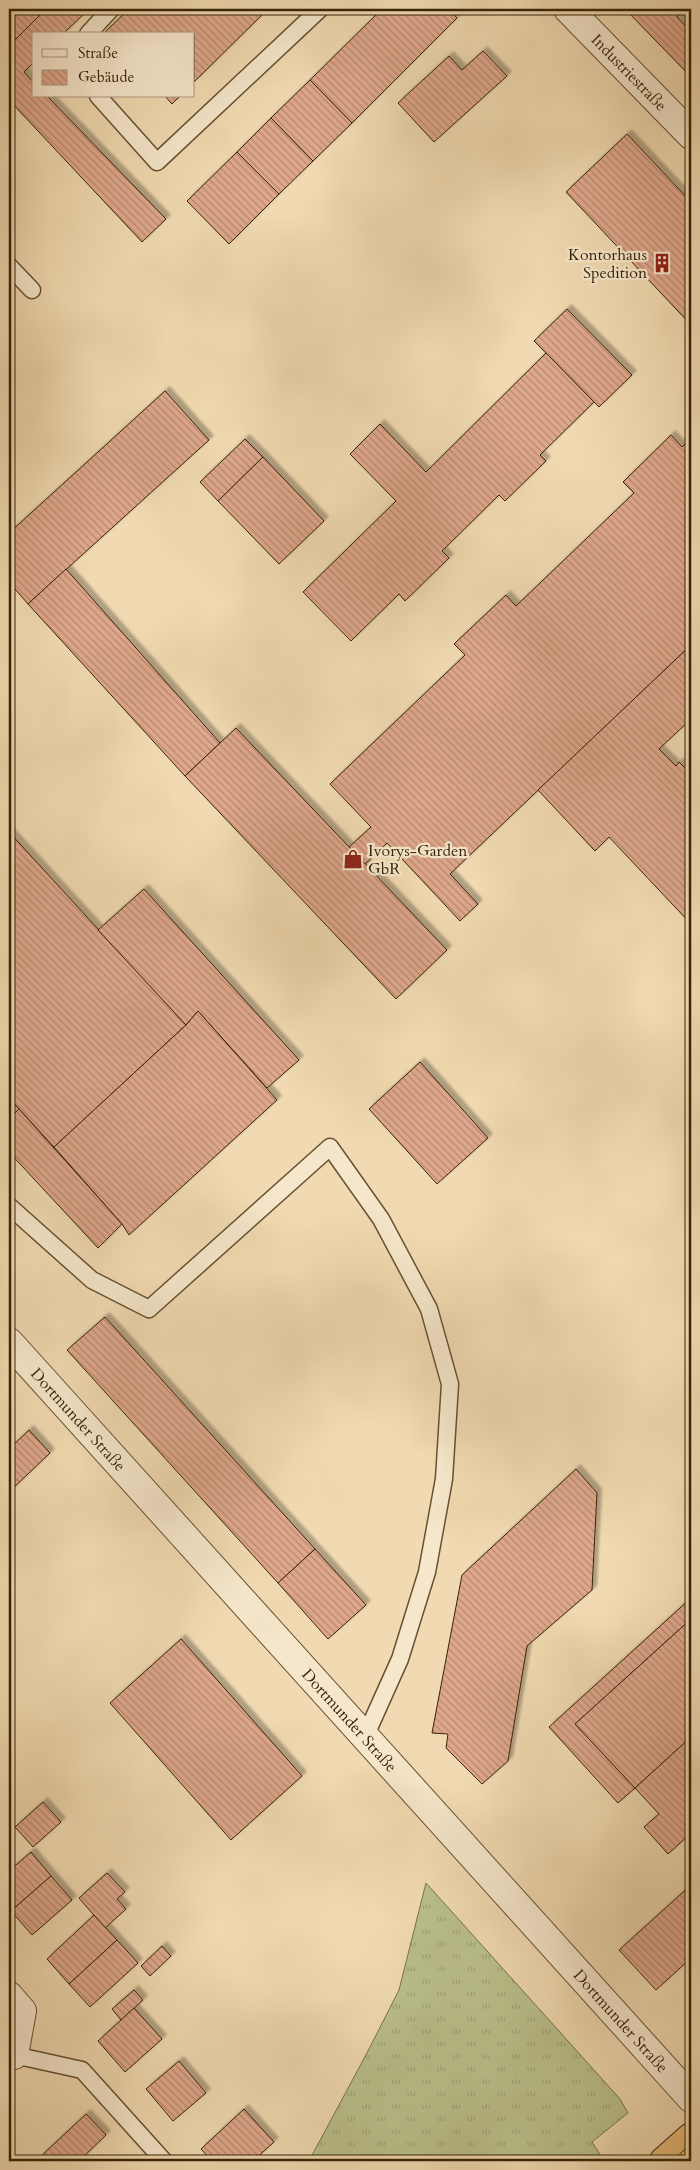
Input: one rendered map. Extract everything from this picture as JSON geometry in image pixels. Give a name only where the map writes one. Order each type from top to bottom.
[{"type":"highway","points":[[664,2161],[691,2137]]},
{"type":"street","name":"Industriestraße","points":[[568,9],[691,136]]},
{"type":"street","name":"Dortmunder Straße","points":[[9,1342],[691,2098]]},
{"type":"street","points":[[9,1996],[22,2011],[11,2055]]},
{"type":"lane","points":[[90,32],[111,9]]},
{"type":"lane","points":[[100,98],[157,162],[320,9]]},
{"type":"lane","points":[[9,266],[32,290]]},
{"type":"lane","points":[[9,1206],[92,1280],[149,1309],[330,1147],[381,1219],[428,1309],[450,1384],[444,1480],[427,1572],[400,1659],[365,1737]]},
{"type":"lane","points":[[11,2055],[82,2070],[164,2161]]},
{"type":"green space","points":[[426,1883],[620,2099],[628,2113],[592,2142],[604,2161],[309,2161],[399,1990]]},
{"type":"building","points":[[9,9],[46,9],[9,46]]},
{"type":"building","points":[[46,9],[89,9],[65,32],[32,32],[32,64],[24,72],[32,81],[32,98],[49,98],[166,219],[142,242],[9,100],[9,46]]},
{"type":"building","points":[[129,9],[268,9],[195,81],[195,32],[105,32]]},
{"type":"building","points":[[382,9],[448,9],[457,18],[352,123],[310,80]]},
{"type":"building","points":[[625,9],[685,9],[677,17],[691,32],[691,77]]},
{"type":"building","points":[[483,51],[507,76],[434,142],[398,103],[449,56],[462,70]]},
{"type":"building","points":[[310,80],[352,123],[313,161],[271,118]]},
{"type":"building","points":[[167,98],[178,98],[172,104]]},
{"type":"building","points":[[271,118],[313,161],[279,194],[237,152]]},
{"type":"building","name":"Kontorhaus Spedition","points":[[627,134],[691,202],[691,325],[566,192]]},
{"type":"building","points":[[237,152],[279,194],[229,244],[187,201]]},
{"type":"building","points":[[567,309],[632,375],[599,407],[534,341]]},
{"type":"building","points":[[546,353],[594,402],[540,455],[546,461],[505,501],[499,495],[442,551],[449,558],[405,601],[399,594],[351,641],[303,592],[396,501],[350,454],[380,424],[426,472]]},
{"type":"building","points":[[165,391],[209,440],[28,604],[9,582],[9,533]]},
{"type":"building","points":[[671,435],[682,447],[691,438],[691,645],[450,874],[478,904],[460,921],[387,843],[365,864],[349,847],[371,827],[330,784],[465,655],[454,644],[506,595],[516,606],[634,493],[623,482]]},
{"type":"building","points":[[245,439],[263,457],[218,501],[200,482]]},
{"type":"building","points":[[263,457],[324,521],[279,564],[218,501]]},
{"type":"building","points":[[66,569],[220,743],[185,776],[28,604]]},
{"type":"building","points":[[691,645],[691,719],[659,749],[676,766],[679,762],[691,774],[691,857],[685,863],[691,869],[691,924],[609,837],[595,851],[538,790]]},
{"type":"building","points":[[236,728],[447,950],[396,999],[185,776]]},
{"type":"building","points":[[9,832],[186,1025],[54,1147],[9,1098]]},
{"type":"building","points":[[144,889],[299,1060],[267,1088],[198,1011],[186,1025],[98,930]]},
{"type":"building","points":[[198,1011],[277,1100],[129,1235],[122,1224],[54,1147],[186,1025]]},
{"type":"building","points":[[420,1062],[488,1138],[437,1184],[369,1109]]},
{"type":"building","points":[[9,1098],[19,1109],[9,1119]]},
{"type":"building","points":[[19,1109],[122,1224],[98,1248],[9,1152],[9,1119]]},
{"type":"building","points":[[105,1317],[315,1549],[278,1583],[67,1350]]},
{"type":"building","points":[[29,1430],[50,1453],[9,1492],[9,1449]]},
{"type":"building","points":[[576,1469],[597,1493],[592,1590],[527,1646],[508,1761],[482,1784],[446,1748],[448,1734],[432,1733],[462,1575]]},
{"type":"building","points":[[315,1549],[366,1605],[328,1639],[278,1583]]},
{"type":"building","points":[[691,1598],[691,1619],[575,1724],[635,1788],[618,1803],[549,1727]]},
{"type":"building","points":[[691,1619],[691,1737],[635,1788],[575,1724]]},
{"type":"building","points":[[181,1639],[302,1776],[231,1840],[110,1703]]},
{"type":"building","points":[[691,1737],[691,1835],[668,1854],[644,1827],[659,1814],[635,1788]]},
{"type":"building","points":[[43,1802],[61,1822],[33,1847],[15,1827]]},
{"type":"building","points":[[31,1852],[51,1876],[11,1911],[9,1908],[9,1871]]},
{"type":"building","points":[[107,1873],[125,1892],[117,1899],[126,1909],[105,1928],[79,1898]]},
{"type":"building","points":[[51,1876],[72,1900],[32,1935],[11,1911]]},
{"type":"building","points":[[691,1885],[691,1958],[656,1990],[619,1950]]},
{"type":"building","points":[[94,1915],[117,1940],[69,1984],[47,1959]]},
{"type":"building","points":[[117,1940],[138,1963],[90,2007],[69,1984]]},
{"type":"building","points":[[162,1946],[171,1956],[150,1976],[141,1966]]},
{"type":"building","points":[[134,1990],[143,2000],[121,2020],[112,2009]]},
{"type":"building","points":[[134,2008],[162,2039],[125,2072],[98,2041]]},
{"type":"building","points":[[179,2061],[206,2093],[173,2121],[146,2089]]},
{"type":"building","points":[[244,2109],[274,2142],[253,2161],[212,2161],[201,2149]]},
{"type":"building","points":[[86,2114],[106,2135],[79,2161],[44,2161],[40,2157]]},
{"type":"tram line","points":[[673,2161],[691,2143]]},
{"type":"place","name":"Kontorhaus Spedition","points":[[662,263]]},
{"type":"place","name":"Ivorys-Garden GbR","points":[[353,859]]}]
